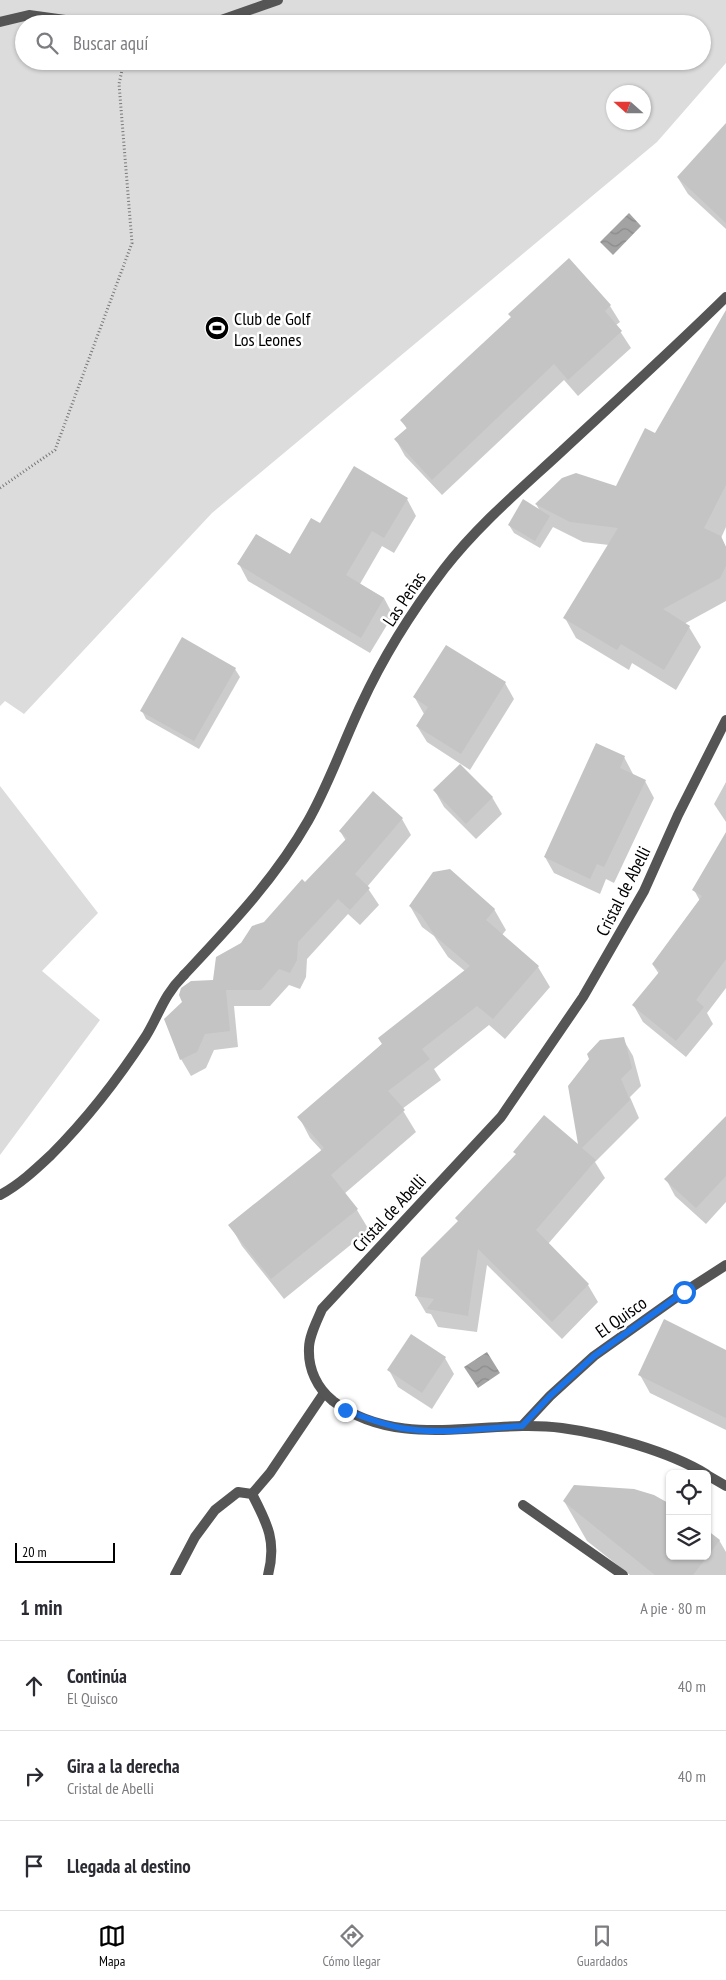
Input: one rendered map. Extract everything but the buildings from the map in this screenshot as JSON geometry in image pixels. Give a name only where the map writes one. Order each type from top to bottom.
[{"type":"street","points":[[236,15],[278,0]]},
{"type":"street","points":[[0,22],[15,18]]},
{"type":"street","name":"Las Peñas","points":[[0,1195],[12,1189],[41,1165],[92,1111],[121,1073],[147,1034],[158,1010],[172,987],[243,912],[291,850],[326,786],[362,703],[386,656],[444,569],[502,504],[660,361],[726,297]]},
{"type":"street","name":"Cristal de Abelli","points":[[699,1470],[657,1452],[608,1438],[562,1428],[522,1426],[438,1431],[402,1428],[368,1420],[345,1410],[324,1394],[313,1374],[309,1360],[309,1346],[322,1309],[501,1117],[583,998],[644,891],[678,814],[726,720]]},
{"type":"street","name":"El Quisco","points":[[522,1426],[550,1396],[594,1356],[684,1292],[726,1265]]},
{"type":"street","points":[[252,1494],[270,1473],[324,1394]]},
{"type":"street","name":"Cristal de Abelli","points":[[711,1477],[726,1486]]},
{"type":"street","points":[[175,1575],[195,1537],[215,1510],[238,1492],[252,1494]]},
{"type":"street","points":[[252,1494],[268,1525],[273,1558],[268,1575]]},
{"type":"street","points":[[523,1505],[623,1575]]},
{"type":"path","points":[[0,488],[55,450],[132,243],[119,84],[122,70]]},
{"type":"shaded area","name":"Club de Golf Los Leones","points":[[0,0],[726,0],[726,63],[657,142],[212,513],[24,714],[5,701],[0,706]]},
{"type":"shaded area","points":[[0,786],[98,913],[42,971],[100,1020],[0,1155]]},
{"type":"water","points":[[629,213],[641,226],[613,255],[600,242]]},
{"type":"water","points":[[487,1352],[500,1373],[478,1388],[464,1367]]},
{"type":"place","name":"Club de Golf Los Leones","points":[[217,328]]},
{"type":"route","points":[[345,1410],[368,1420],[402,1428],[438,1431],[522,1426],[550,1396],[594,1356],[684,1292]]}]
